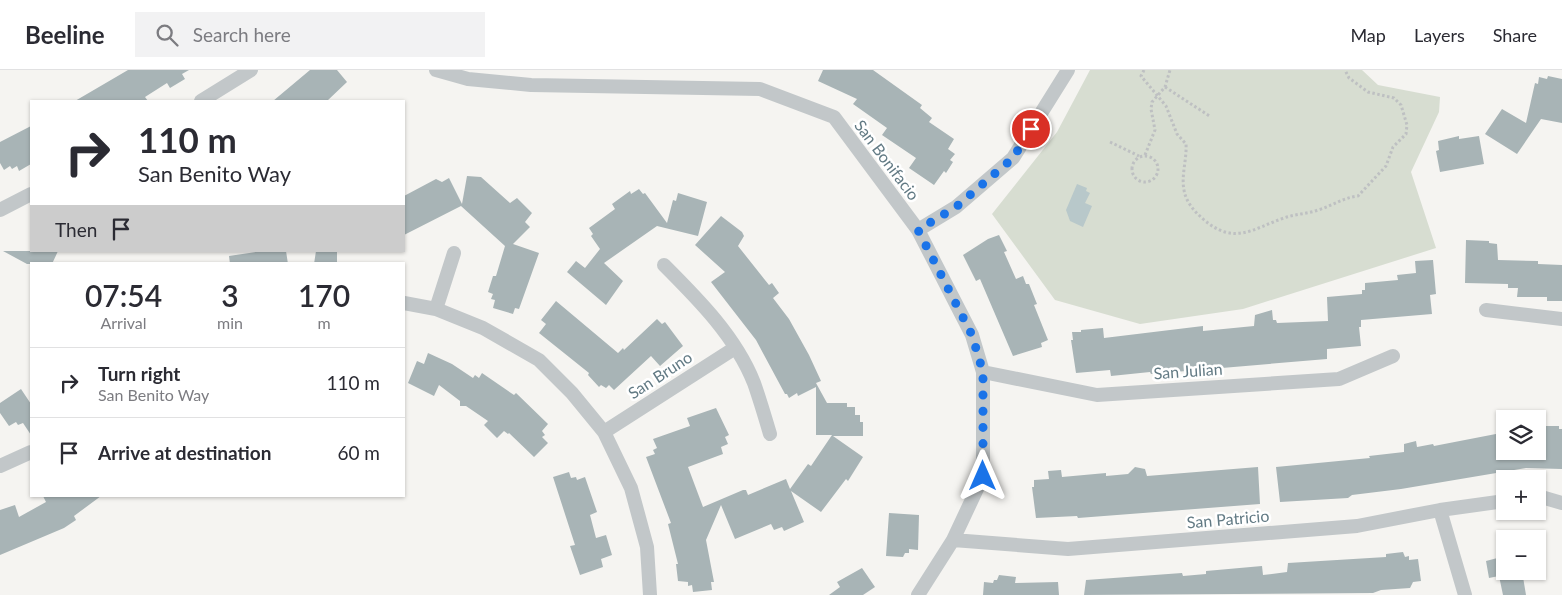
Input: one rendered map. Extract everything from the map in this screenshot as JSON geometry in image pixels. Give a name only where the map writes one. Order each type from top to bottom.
[{"type":"street","points":[[204,100],[251,70]]},
{"type":"street","name":"San Bonifacio","points":[[436,70],[468,78],[530,86],[760,89],[834,118],[918,230],[972,335],[983,372],[983,476],[953,540],[918,595]]},
{"type":"street","points":[[918,230],[956,207],[1013,158],[1068,70]]},
{"type":"street","points":[[0,210],[30,195]]},
{"type":"street","points":[[436,309],[454,253]]},
{"type":"street","points":[[664,265],[701,301],[735,348],[753,382],[770,434]]},
{"type":"street","points":[[405,303],[436,309],[483,328],[539,360],[572,393],[604,432],[631,488],[647,547],[650,595]]},
{"type":"street","points":[[1486,310],[1562,318]]},
{"type":"street","name":"San Bruno","points":[[604,432],[735,348]]},
{"type":"street","name":"San Julian","points":[[983,372],[1097,395],[1339,379],[1393,356]]},
{"type":"street","points":[[0,466],[30,452]]},
{"type":"street","points":[[1546,498],[1562,503]]},
{"type":"street","name":"San Patricio","points":[[953,540],[1068,549],[1357,526],[1440,510],[1496,502]]},
{"type":"street","points":[[1440,510],[1465,595]]},
{"type":"path","points":[[1144,70],[1141,76],[1158,94],[1166,106],[1177,134],[1186,144],[1183,181],[1186,200],[1205,221],[1230,234],[1239,234],[1263,228],[1284,218],[1318,210],[1346,197],[1358,196],[1386,166],[1393,147],[1406,134],[1407,125],[1401,105],[1394,98],[1368,92],[1349,78],[1345,70]]},
{"type":"path","points":[[1145,155],[1155,130],[1151,109],[1152,102],[1165,87],[1170,70]]},
{"type":"path","points":[[1165,87],[1211,117]]},
{"type":"path","points":[[1110,142],[1140,156]]},
{"type":"path","points":[[1145,155],[1154,159],[1158,169],[1154,178],[1145,182],[1135,178],[1132,174],[1132,164],[1140,156],[1145,155]]},
{"type":"shaded area","points":[[1090,70],[1362,70],[1378,85],[1440,97],[1439,112],[1411,172],[1436,248],[1243,309],[1140,324],[1055,300],[992,214],[1057,132]]},
{"type":"shaded area","points":[[1077,184],[1087,188],[1086,191],[1090,193],[1085,203],[1092,206],[1083,227],[1070,221],[1066,210]]},
{"type":"building","points":[[128,70],[189,70],[182,74],[185,79],[170,88],[167,83],[145,97],[147,100],[77,100]]},
{"type":"building","points":[[310,70],[337,70],[347,82],[328,100],[274,100]]},
{"type":"building","points":[[823,70],[873,70],[922,105],[920,108],[932,118],[929,122],[954,139],[948,149],[955,154],[950,160],[953,162],[946,173],[944,171],[934,185],[909,168],[916,158],[882,135],[887,128],[853,104],[857,99],[818,81]]},
{"type":"building","points":[[1548,76],[1562,79],[1562,123],[1541,119],[1517,154],[1485,134],[1502,109],[1526,123],[1535,83],[1538,84],[1539,77],[1547,79]]},
{"type":"building","points":[[30,127],[30,165],[19,171],[17,166],[12,169],[10,166],[4,170],[0,163],[0,142]]},
{"type":"building","points":[[1459,136],[1459,139],[1479,136],[1484,164],[1440,172],[1436,151],[1439,150],[1438,141]]},
{"type":"building","points":[[467,176],[481,177],[510,203],[517,198],[532,213],[525,222],[530,227],[513,244],[539,253],[519,309],[515,308],[513,314],[493,308],[495,300],[491,299],[493,294],[488,292],[493,276],[496,276],[505,246],[461,206],[405,234],[405,195],[436,179],[442,182],[449,178],[462,204]]},
{"type":"building","points":[[639,189],[643,194],[645,193],[667,223],[673,200],[676,201],[678,193],[707,202],[698,236],[657,226],[604,263],[623,281],[606,305],[567,272],[576,261],[585,268],[600,249],[591,236],[593,234],[589,228],[615,209],[612,204],[630,191],[631,194]]},
{"type":"building","points":[[721,216],[742,232],[744,236],[738,246],[769,285],[772,283],[779,293],[773,298],[789,319],[809,355],[821,381],[816,383],[827,403],[847,403],[847,407],[855,407],[855,415],[860,415],[860,422],[863,422],[863,436],[833,436],[863,457],[848,481],[846,479],[821,512],[791,491],[804,522],[784,531],[782,527],[774,530],[771,524],[735,539],[721,505],[706,540],[714,582],[711,582],[712,590],[693,592],[692,585],[688,586],[688,582],[678,581],[676,564],[678,564],[668,524],[671,523],[646,457],[655,454],[653,450],[657,448],[653,439],[690,426],[687,418],[716,408],[729,435],[725,437],[728,444],[721,447],[723,454],[688,467],[703,507],[743,490],[746,490],[748,495],[786,479],[790,489],[808,464],[811,466],[832,435],[816,435],[816,387],[798,396],[797,393],[789,398],[785,394],[756,340],[711,282],[725,272],[695,245]]},
{"type":"building","points":[[999,235],[1007,251],[1004,252],[1016,279],[1023,276],[1026,284],[1029,284],[1037,304],[1034,305],[1048,340],[1041,343],[1042,347],[1013,356],[980,279],[976,281],[963,255],[988,239]]},
{"type":"building","points":[[1466,240],[1489,241],[1489,243],[1497,244],[1498,260],[1538,261],[1538,264],[1562,265],[1562,301],[1547,301],[1547,297],[1517,297],[1518,288],[1508,288],[1508,284],[1465,283]]},
{"type":"building","points":[[3,251],[58,252],[53,262],[30,262],[30,264]]},
{"type":"building","points":[[255,252],[286,252],[288,262],[230,262],[229,256]]},
{"type":"building","points":[[316,252],[337,252],[337,262],[314,262]]},
{"type":"building","points":[[1433,260],[1436,294],[1430,295],[1432,314],[1361,320],[1361,327],[1359,327],[1361,346],[1327,349],[1327,359],[1151,374],[1150,372],[1111,376],[1110,370],[1076,373],[1071,340],[1073,340],[1072,332],[1103,328],[1104,338],[1203,326],[1203,331],[1254,326],[1255,315],[1272,310],[1273,320],[1276,320],[1277,323],[1328,321],[1327,297],[1362,294],[1362,290],[1365,290],[1365,283],[1398,280],[1397,275],[1416,273],[1415,261]]},
{"type":"building","points":[[556,301],[618,353],[623,348],[624,350],[657,319],[662,324],[665,322],[683,346],[660,366],[651,356],[614,390],[609,385],[606,388],[601,385],[599,387],[588,375],[589,373],[539,333],[546,324],[541,320]]},
{"type":"building","points":[[428,353],[452,364],[473,378],[475,375],[479,378],[482,373],[514,395],[516,393],[548,424],[542,431],[545,435],[542,437],[548,443],[534,457],[509,433],[504,431],[497,438],[484,425],[488,421],[466,406],[460,406],[460,401],[439,385],[434,396],[408,383],[417,361],[424,364]]},
{"type":"building","points":[[21,389],[30,402],[30,434],[23,423],[18,425],[16,422],[9,426],[0,413],[0,403]]},
{"type":"building","points":[[1546,426],[1559,426],[1559,429],[1562,429],[1562,469],[1526,468],[1496,470],[1496,473],[1352,495],[1348,498],[1280,502],[1276,467],[1370,458],[1369,456],[1404,452],[1404,444],[1416,441],[1417,447],[1433,444],[1434,446],[1496,434],[1496,460],[1546,460]]},
{"type":"building","points":[[1135,467],[1145,469],[1147,476],[1258,467],[1260,504],[1078,518],[1077,516],[1036,518],[1032,487],[1034,487],[1034,480],[1049,479],[1048,471],[1061,470],[1062,477],[1106,473],[1106,476],[1128,474]]},
{"type":"building","points":[[569,472],[571,478],[576,477],[577,480],[585,477],[597,512],[590,515],[596,538],[606,535],[612,555],[601,559],[603,567],[580,575],[570,546],[575,545],[553,477]]},
{"type":"building","points":[[44,497],[100,497],[74,516],[76,520],[64,528],[0,555],[0,510],[15,505],[19,517],[46,502]]},
{"type":"building","points":[[889,513],[919,515],[918,550],[909,549],[909,553],[905,553],[903,557],[886,556]]},
{"type":"building","points":[[1403,552],[1405,557],[1409,556],[1409,560],[1418,559],[1421,581],[1413,582],[1410,588],[1381,590],[1373,593],[1084,595],[1086,580],[1182,573],[1183,576],[1206,574],[1206,571],[1262,566],[1263,575],[1287,572],[1288,563],[1386,557],[1386,554]]},
{"type":"building","points":[[1496,558],[1496,577],[1489,578],[1486,561]]},
{"type":"building","points":[[862,568],[875,587],[863,595],[829,595],[840,587],[837,582]]},
{"type":"building","points":[[999,575],[1016,577],[1015,583],[1058,582],[1059,595],[983,595],[984,582],[993,583]]},
{"type":"building","points":[[1500,580],[1524,580],[1526,595],[1503,595]]},
{"type":"route","points":[[983,476],[983,372],[972,335],[918,230],[956,207],[1013,158],[1031,129]]}]
